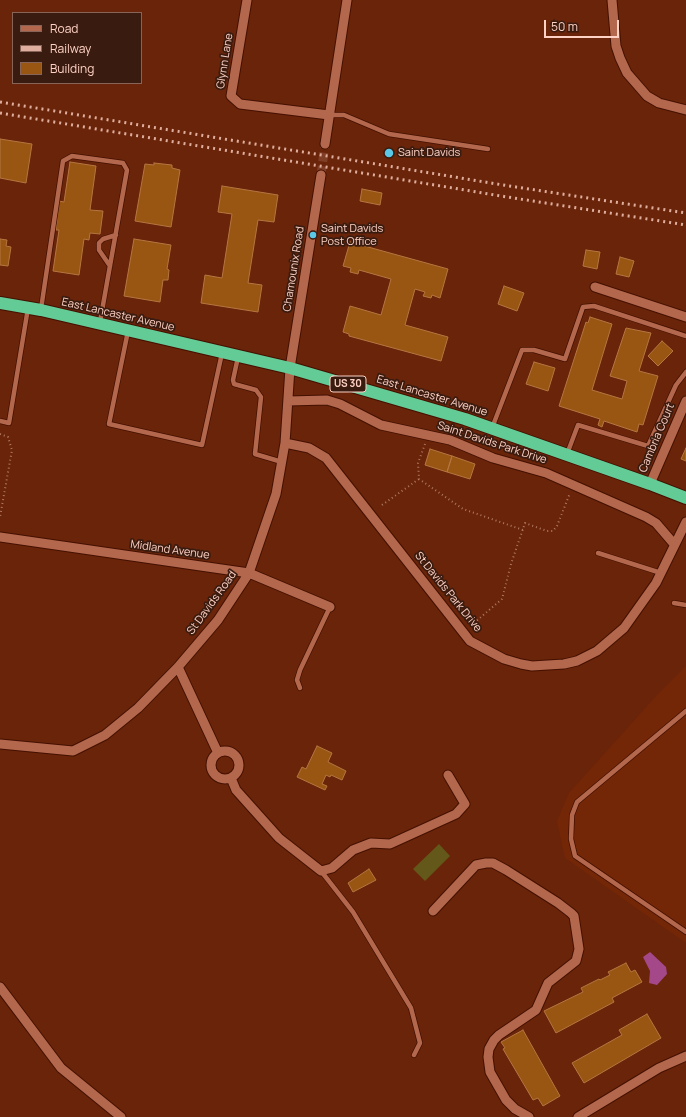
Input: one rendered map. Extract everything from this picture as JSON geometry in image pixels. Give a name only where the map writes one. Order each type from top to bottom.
[{"type":"highway","name":"East Lancaster Avenue","points":[[0,303],[41,310],[290,368],[448,413],[567,454],[686,498]]},
{"type":"street","name":"Glynn Lane","points":[[247,0],[231,96],[240,104],[329,115]]},
{"type":"street","points":[[325,144],[347,0]]},
{"type":"street","points":[[612,0],[616,46],[627,73],[647,96],[659,103],[686,110]]},
{"type":"street","name":"Chamounix Road","points":[[290,368],[321,175]]},
{"type":"street","points":[[595,287],[686,317]]},
{"type":"street","name":"St Davids Road","points":[[0,744],[73,752],[105,735],[138,708],[178,667],[218,620],[249,574],[276,494],[285,443],[290,368]]},
{"type":"street","name":"Saint Davids Park Drive","points":[[288,401],[327,400],[340,404],[381,424],[450,440],[493,458],[546,472],[646,517],[656,524],[674,544]]},
{"type":"street","name":"Cambria Court","points":[[650,484],[686,401]]},
{"type":"street","name":"St Davids Park Drive","points":[[285,443],[309,448],[326,458],[470,640],[504,659],[532,666],[549,666],[577,661],[597,651],[624,628],[656,583],[686,522]]},
{"type":"street","name":"Midland Avenue","points":[[0,537],[249,574],[330,607]]},
{"type":"street","points":[[178,667],[218,753]]},
{"type":"street","points":[[228,752],[238,758],[238,770],[231,778],[220,779],[213,772],[212,762],[218,753],[228,752]]},
{"type":"street","points":[[231,778],[236,790],[279,838],[321,871],[332,868],[353,850],[371,843],[390,844],[456,814],[465,804],[448,775]]},
{"type":"street","points":[[433,911],[476,866],[486,863],[493,863],[558,903],[574,916],[579,949],[576,961],[548,983],[536,1010],[494,1040],[489,1049],[488,1057],[490,1072],[506,1100],[515,1109],[529,1117]]},
{"type":"street","points":[[0,987],[61,1068],[121,1117]]},
{"type":"street","points":[[578,1117],[660,1068],[686,1056]]},
{"type":"lane","points":[[329,115],[344,115],[389,134],[488,149]]},
{"type":"lane","points":[[41,310],[63,161],[72,156],[123,163],[127,170],[100,324]]},
{"type":"lane","points":[[110,266],[99,250],[99,243],[103,239],[116,235]]},
{"type":"lane","points":[[492,428],[522,350],[534,350],[565,359],[583,307],[594,306],[686,336]]},
{"type":"lane","points":[[0,421],[9,423],[28,308]]},
{"type":"lane","points":[[128,331],[109,424],[202,445],[222,352]]},
{"type":"lane","points":[[239,356],[233,380],[234,384],[256,390],[261,397],[255,454],[282,462]]},
{"type":"lane","points":[[567,454],[578,425],[648,446],[676,385],[686,372]]},
{"type":"lane","points":[[598,553],[661,574]]},
{"type":"lane","points":[[674,603],[686,605]]},
{"type":"lane","points":[[300,688],[297,680],[300,670],[330,607]]},
{"type":"lane","points":[[686,711],[577,802],[572,815],[571,839],[575,856],[686,932]]},
{"type":"lane","points":[[321,871],[352,912],[411,1008],[420,1043],[414,1055]]},
{"type":"path","points":[[0,434],[8,437],[12,450],[0,517]]},
{"type":"path","points":[[419,479],[418,463],[427,440]]},
{"type":"path","points":[[382,505],[419,479]]},
{"type":"path","points":[[419,479],[463,509],[523,530]]},
{"type":"path","points":[[474,624],[502,599],[511,564],[525,524],[547,531],[553,531],[557,526],[571,490]]},
{"type":"shaded area","points":[[686,666],[686,943],[565,858],[557,821],[569,793],[658,694]]},
{"type":"shaded area","points":[[439,844],[450,856],[425,881],[413,869]]},
{"type":"shaded area","points":[[650,952],[666,967],[667,974],[657,985],[649,983],[650,971],[643,957]]},
{"type":"building","points":[[0,139],[32,144],[26,183],[0,178]]},
{"type":"building","points":[[70,162],[96,166],[90,210],[103,211],[100,234],[90,233],[89,240],[84,239],[79,275],[53,271],[59,230],[56,230],[59,201],[64,202]]},
{"type":"building","points":[[154,163],[172,165],[172,168],[180,170],[171,227],[135,221],[145,164],[154,165]]},
{"type":"building","points":[[222,186],[278,195],[274,222],[258,220],[248,283],[262,285],[258,312],[201,303],[205,275],[222,278],[232,214],[218,212]]},
{"type":"building","points":[[362,189],[382,193],[380,205],[360,201]]},
{"type":"building","points":[[0,239],[7,240],[6,246],[11,247],[8,266],[0,265]]},
{"type":"building","points":[[134,239],[171,245],[167,269],[169,270],[168,280],[163,280],[160,302],[124,296]]},
{"type":"building","points":[[350,242],[448,269],[440,298],[432,295],[431,298],[423,296],[425,292],[415,289],[405,325],[448,337],[441,361],[349,336],[349,334],[343,332],[350,306],[381,315],[391,279],[359,270],[358,274],[350,272],[351,268],[343,266]]},
{"type":"building","points":[[586,250],[600,252],[597,269],[583,266]]},
{"type":"building","points":[[620,257],[634,261],[629,277],[616,274]]},
{"type":"building","points":[[504,286],[524,293],[517,311],[498,304]]},
{"type":"building","points":[[590,317],[612,324],[592,390],[622,399],[627,381],[610,376],[626,328],[651,333],[639,371],[658,376],[643,425],[639,424],[637,432],[604,421],[602,427],[598,425],[600,419],[559,406],[586,322],[588,323]]},
{"type":"building","points":[[662,341],[673,351],[658,366],[648,356]]},
{"type":"building","points":[[534,362],[555,368],[548,391],[526,384]]},
{"type":"building","points":[[686,448],[686,461],[681,459]]},
{"type":"building","points":[[430,449],[452,456],[447,472],[425,465]]},
{"type":"building","points":[[452,456],[475,464],[470,479],[447,472]]},
{"type":"building","points":[[317,746],[332,753],[328,762],[346,771],[342,780],[331,775],[330,777],[326,775],[322,784],[327,786],[325,790],[297,777],[302,767],[306,769]]},
{"type":"building","points":[[369,869],[376,880],[353,892],[348,883]]},
{"type":"building","points":[[626,963],[631,972],[635,970],[642,982],[612,998],[614,1002],[556,1033],[544,1011],[583,992],[581,988],[610,975],[608,972]]},
{"type":"building","points":[[647,1014],[661,1038],[584,1083],[572,1063],[622,1035],[619,1030]]},
{"type":"building","points":[[523,1030],[560,1096],[543,1106],[538,1098],[533,1100],[503,1049],[505,1048],[501,1042]]},
{"type":"tunnel","points":[[321,175],[325,144]]},
{"type":"railway","points":[[0,102],[503,185],[686,213]]},
{"type":"railway","points":[[0,113],[686,225]]},
{"type":"place","name":"Saint Davids","points":[[389,153]]},
{"type":"place","name":"Saint Davids Post Office","points":[[313,235]]}]
